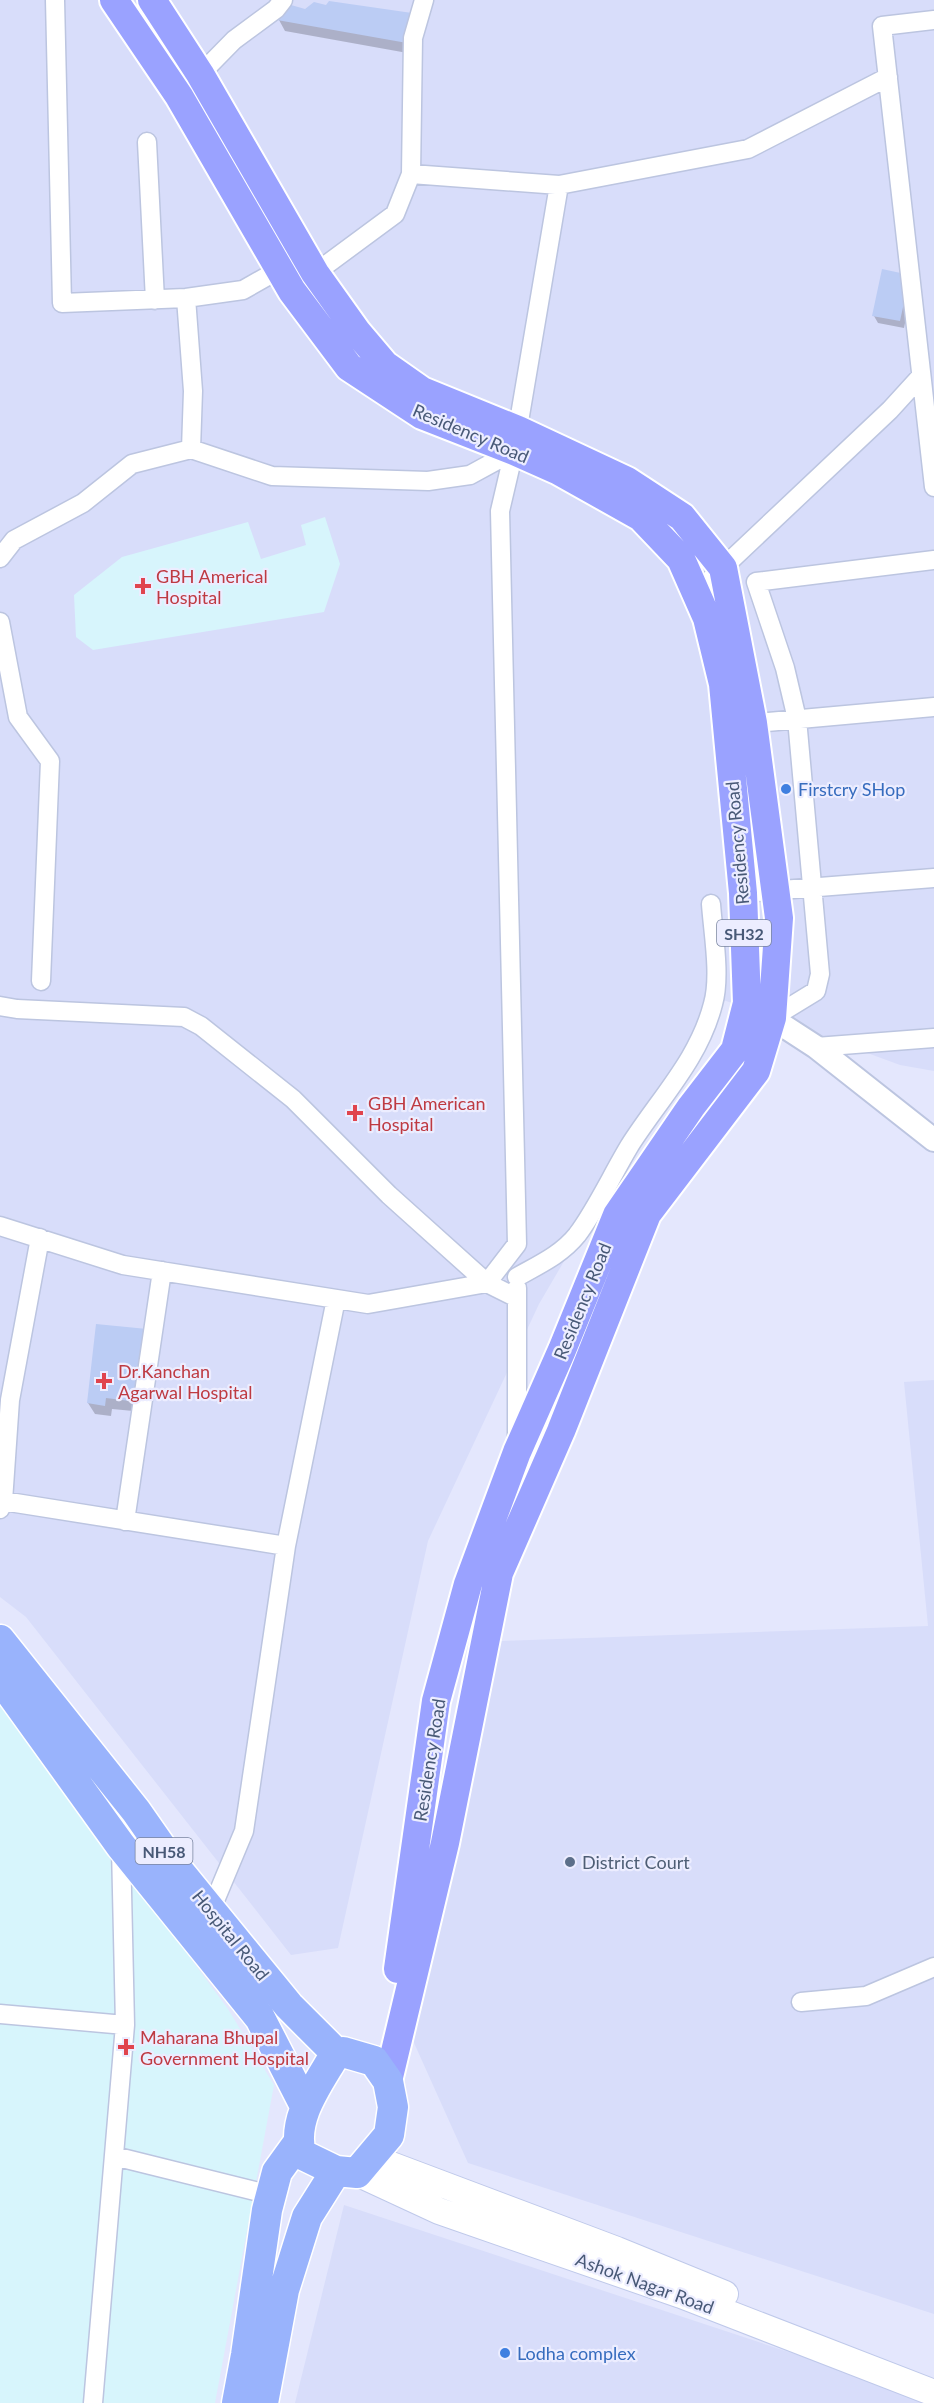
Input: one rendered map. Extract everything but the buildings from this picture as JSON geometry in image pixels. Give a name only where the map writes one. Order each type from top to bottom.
[{"type":"highway","name":"Hospital Road","points":[[0,1640],[136,1811],[173,1864],[289,2006],[336,2054]]},
{"type":"highway","name":"NH58","points":[[0,1678],[121,1846],[260,2018],[305,2106]]},
{"type":"highway","points":[[237,2403],[271,2195],[277,2172],[298,2143],[305,2106],[336,2054],[343,2052],[381,2071],[393,2107],[389,2135],[354,2167],[307,2217],[284,2290],[263,2403]]},
{"type":"highway","points":[[298,2143],[302,2154],[354,2167]]},
{"type":"main road","name":"Residency Road","points":[[114,0],[179,96],[286,280],[349,367],[422,415],[516,441],[559,471],[640,517],[681,559],[707,618],[723,684],[740,724],[747,1004],[735,1050],[691,1107],[617,1215],[562,1350],[517,1452],[468,1584],[436,1701],[395,1991],[381,2071]]},
{"type":"main road","points":[[152,0],[201,74],[315,273],[357,332],[385,365],[422,391],[516,441],[627,481],[682,517],[723,568],[740,724],[779,918],[772,1018],[756,1071],[647,1214],[500,1573],[445,1842],[381,2071]]},
{"type":"main road","points":[[354,2167],[616,2250],[911,2369],[934,2375]]},
{"type":"main road","name":"Ashok Nagar Road","points":[[354,2167],[440,2211],[681,2295],[934,2394]]},
{"type":"street","points":[[55,0],[62,303],[186,298],[243,290],[315,273],[395,214],[411,174],[413,38],[424,0]]},
{"type":"street","points":[[179,96],[234,40],[276,9],[283,0]]},
{"type":"street","points":[[934,20],[882,26],[934,487]]},
{"type":"street","points":[[411,174],[559,185],[748,149],[888,77]]},
{"type":"street","points":[[147,142],[154,300]]},
{"type":"street","points":[[542,1474],[517,1452],[517,1244],[500,511],[516,441],[559,185]]},
{"type":"street","points":[[186,298],[193,391],[191,449]]},
{"type":"street","points":[[696,593],[890,410],[921,376]]},
{"type":"street","points":[[0,558],[14,540],[83,503],[132,464],[191,449],[272,476],[428,482],[470,475],[516,441]]},
{"type":"street","points":[[772,1018],[816,991],[820,974],[797,719],[785,668],[756,582],[934,560]]},
{"type":"street","points":[[0,622],[18,717],[50,761],[41,981]]},
{"type":"street","points":[[740,724],[934,707]]},
{"type":"street","points":[[743,893],[934,878]]},
{"type":"street","points":[[517,1277],[558,1254],[576,1235],[631,1143],[686,1067],[702,1037],[714,1002],[716,971],[711,904]]},
{"type":"street","points":[[747,1004],[816,1047],[934,1140]]},
{"type":"street","points":[[0,1006],[17,1009],[184,1017],[201,1026],[293,1099],[389,1195],[487,1283],[517,1298]]},
{"type":"street","points":[[816,1047],[934,1038]]},
{"type":"street","points":[[0,1226],[123,1265],[368,1304],[487,1283],[517,1244]]},
{"type":"street","points":[[40,1238],[10,1400],[2,1505],[286,1546]]},
{"type":"street","points":[[125,1521],[162,1271]]},
{"type":"street","points":[[211,1910],[244,1831],[286,1546],[336,1299]]},
{"type":"street","points":[[93,2403],[125,2025],[121,1846]]},
{"type":"street","points":[[801,2002],[866,1996],[934,1967]]},
{"type":"street","points":[[0,2014],[125,2025]]},
{"type":"street","points":[[114,2156],[271,2195]]},
{"type":"shaded area","points":[[0,0],[934,0],[934,1071],[900,1065],[718,998],[539,1304],[428,1541],[338,1948],[291,1955],[26,1617],[0,1597]]},
{"type":"shaded area","points":[[325,517],[340,564],[324,612],[93,650],[76,637],[74,595],[122,557],[248,522],[261,559],[306,545],[301,525]]},
{"type":"shaded area","points":[[934,1380],[934,2314],[468,2163],[401,2014],[473,1642],[928,1626],[904,1382]]},
{"type":"shaded area","name":"Maharana Bhupal Government Hospital","points":[[0,1700],[228,2009],[274,2085],[215,2403],[0,2403]]},
{"type":"shaded area","points":[[344,2205],[934,2400],[934,2403],[295,2403]]},
{"type":"place","name":"GBH Americal Hospital","points":[[143,586]]},
{"type":"place","name":"Firstcry SHop","points":[[786,789]]},
{"type":"place","name":"GBH American Hospital","points":[[355,1113]]},
{"type":"place","name":"Dr.Kanchan Agarwal Hospital","points":[[104,1381]]},
{"type":"place","name":"District Court","points":[[570,1862]]},
{"type":"place","name":"Maharana Bhupal Government Hospital","points":[[126,2047]]},
{"type":"place","name":"Lodha complex","points":[[505,2353]]}]
